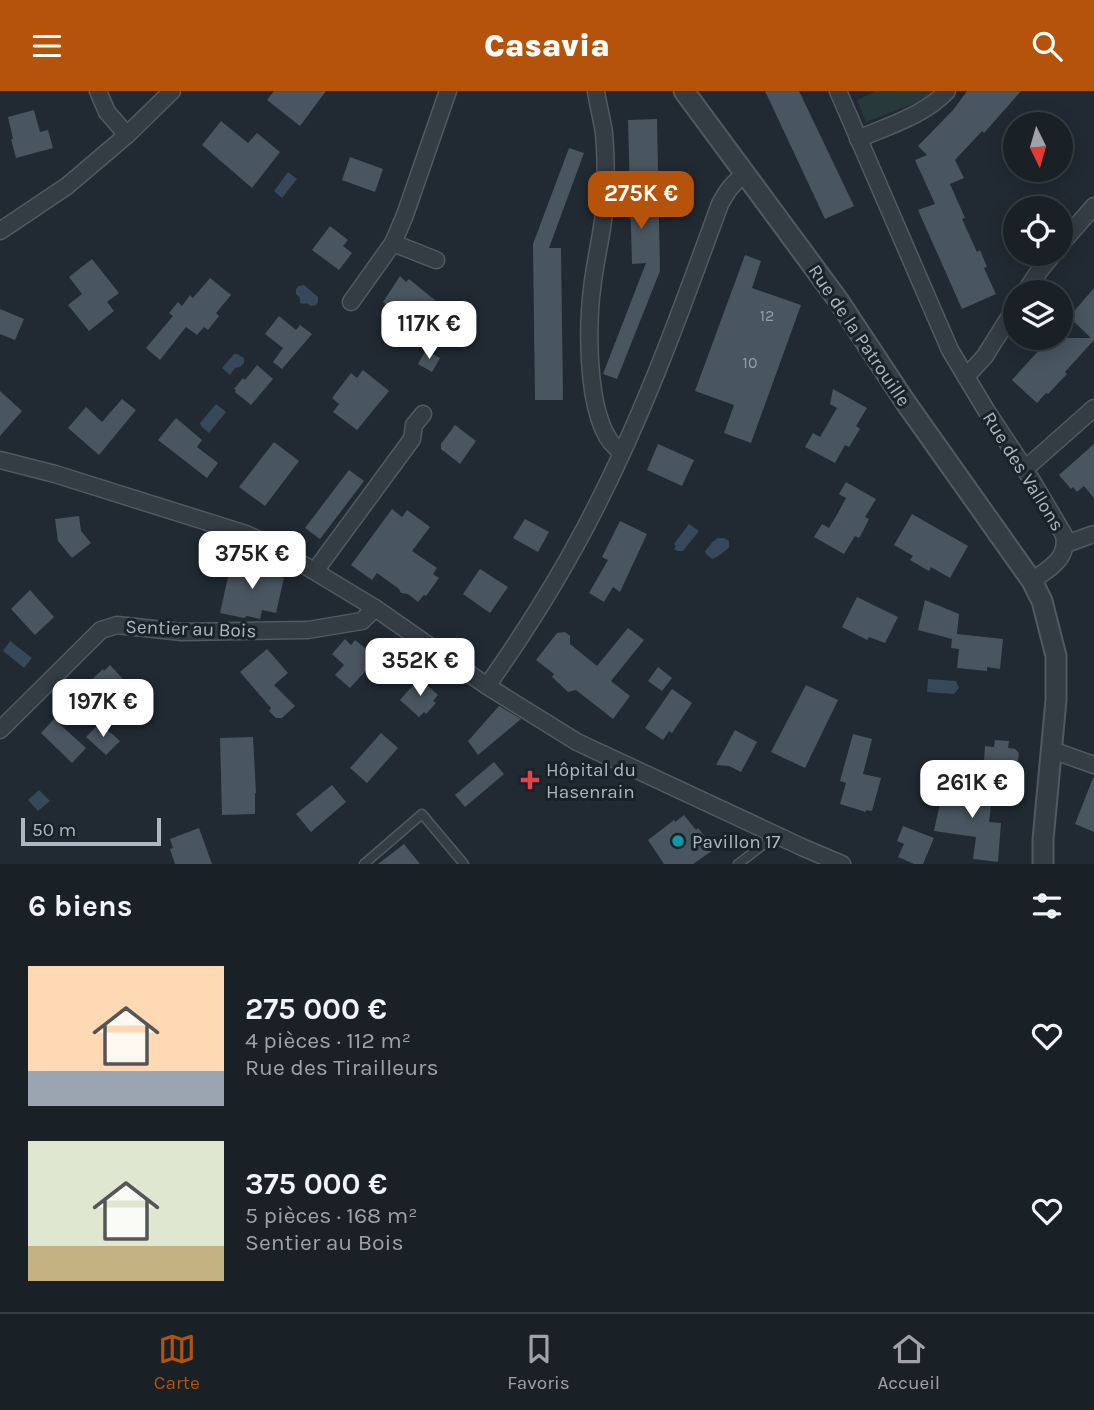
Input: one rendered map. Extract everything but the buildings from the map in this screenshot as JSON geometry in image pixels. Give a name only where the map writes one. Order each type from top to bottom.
[{"type":"street","points":[[99,91],[107,112],[127,135]]},
{"type":"street","points":[[0,231],[67,186],[127,135],[172,91]]},
{"type":"street","points":[[351,302],[393,243],[448,91]]},
{"type":"street","points":[[596,91],[604,143],[605,205],[592,290],[589,350],[593,392],[602,424],[615,448],[622,452]]},
{"type":"street","name":"Rue de la Patrouille","points":[[684,91],[838,300],[906,403],[1032,581]]},
{"type":"street","name":"Rue des Vallons","points":[[838,91],[950,350],[1064,535],[1066,544],[1063,554],[1032,581]]},
{"type":"street","points":[[859,139],[909,117],[939,100],[947,91]]},
{"type":"street","points":[[487,686],[546,598],[586,527],[672,338],[720,204],[734,182],[746,174]]},
{"type":"street","points":[[1073,230],[1094,206]]},
{"type":"street","points":[[393,243],[436,260]]},
{"type":"street","points":[[966,377],[985,356],[1003,327]]},
{"type":"street","points":[[1025,469],[1094,408]]},
{"type":"street","points":[[315,571],[412,439],[414,425],[424,414]]},
{"type":"street","points":[[0,460],[55,474],[246,534],[276,548],[375,608],[487,686],[577,743],[842,864]]},
{"type":"street","points":[[1066,544],[1094,534]]},
{"type":"street","points":[[1032,581],[1042,601],[1056,656],[1056,700],[1043,864]]},
{"type":"street","name":"Sentier au Bois","points":[[0,730],[101,630],[117,625],[182,632],[308,630],[362,621],[375,608]]},
{"type":"street","points":[[1052,750],[1094,765]]},
{"type":"lane","points":[[364,864],[422,814],[464,864]]},
{"type":"lane","points":[[738,864],[776,835]]},
{"type":"shaded area","points":[[876,91],[935,91],[928,98],[866,122],[857,100]]},
{"type":"water","points":[[288,172],[297,179],[282,198],[274,191]]},
{"type":"water","points":[[304,285],[318,297],[316,305],[300,303],[296,289]]},
{"type":"water","points":[[234,354],[244,358],[244,363],[230,375],[222,368]]},
{"type":"water","points":[[216,404],[226,412],[209,433],[200,423]]},
{"type":"water","points":[[689,524],[699,531],[683,551],[677,551],[674,544]]},
{"type":"water","points":[[718,538],[729,541],[729,547],[712,559],[705,551]]},
{"type":"water","points":[[10,641],[32,658],[24,668],[3,651]]},
{"type":"water","points":[[928,679],[956,681],[959,688],[954,694],[927,692]]},
{"type":"water","points":[[39,790],[50,801],[38,811],[28,800]]},
{"type":"place","name":"Hôpital du Hasenrain","points":[[530,780]]},
{"type":"place","name":"Pavillon 17","points":[[678,841]]}]
